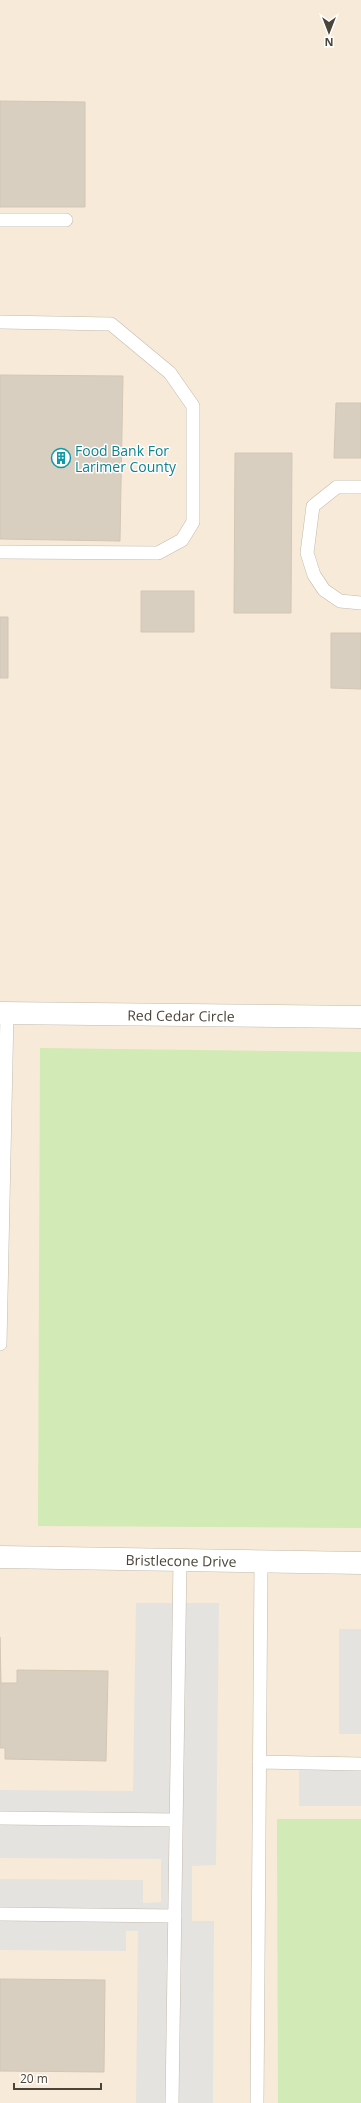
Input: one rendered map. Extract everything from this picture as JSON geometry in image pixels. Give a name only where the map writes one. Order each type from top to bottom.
[{"type":"street","name":"Red Cedar Circle","points":[[3,1013],[361,1017]]},
{"type":"street","name":"Bristlecone Drive","points":[[0,1557],[361,1563]]},
{"type":"lane","points":[[0,220],[66,220]]},
{"type":"lane","points":[[0,322],[110,324],[170,373],[193,406],[193,522],[182,540],[158,553],[0,552]]},
{"type":"lane","points":[[361,487],[337,487],[313,506],[307,553],[314,575],[324,590],[340,601],[361,603]]},
{"type":"lane","points":[[0,1344],[3,1013]]},
{"type":"lane","points":[[172,2103],[180,1560]]},
{"type":"lane","points":[[257,2103],[261,1562]]},
{"type":"lane","points":[[259,1762],[361,1764]]},
{"type":"lane","points":[[0,1818],[176,1820]]},
{"type":"lane","points":[[0,1914],[175,1916]]},
{"type":"shaded area","points":[[0,0],[361,0],[361,2103],[0,2103]]},
{"type":"shaded area","points":[[136,1603],[219,1603],[216,1865],[192,1866],[192,1921],[214,1921],[213,2103],[136,2103],[138,1931],[126,1931],[126,1951],[0,1950],[0,1879],[143,1880],[143,1903],[161,1902],[161,1859],[0,1858],[0,1790],[133,1791]]},
{"type":"shaded area","points":[[339,1629],[361,1629],[361,1734],[339,1734]]},
{"type":"shaded area","points":[[299,1766],[361,1767],[361,1806],[299,1806]]},
{"type":"green space","points":[[40,1048],[361,1052],[361,1528],[38,1526]]},
{"type":"green space","points":[[277,1819],[361,1819],[361,2103],[278,2103]]},
{"type":"building","points":[[0,101],[85,102],[85,207],[0,207]]},
{"type":"building","name":"Food Bank For Larimer County","points":[[0,375],[123,376],[120,541],[0,539]]},
{"type":"building","points":[[336,403],[361,403],[361,458],[334,458]]},
{"type":"building","points":[[235,453],[292,453],[291,613],[234,613]]},
{"type":"building","points":[[141,591],[194,591],[194,632],[141,632]]},
{"type":"building","points":[[0,617],[8,617],[8,678],[0,678]]},
{"type":"building","points":[[331,633],[361,633],[361,689],[331,688]]},
{"type":"building","points":[[0,1637],[1,1683],[17,1683],[17,1670],[108,1671],[106,1761],[5,1759],[5,1748],[0,1748]]},
{"type":"building","points":[[0,1979],[105,1980],[104,2072],[0,2071]]},
{"type":"place","name":"Food Bank For Larimer County","points":[[61,458]]}]
